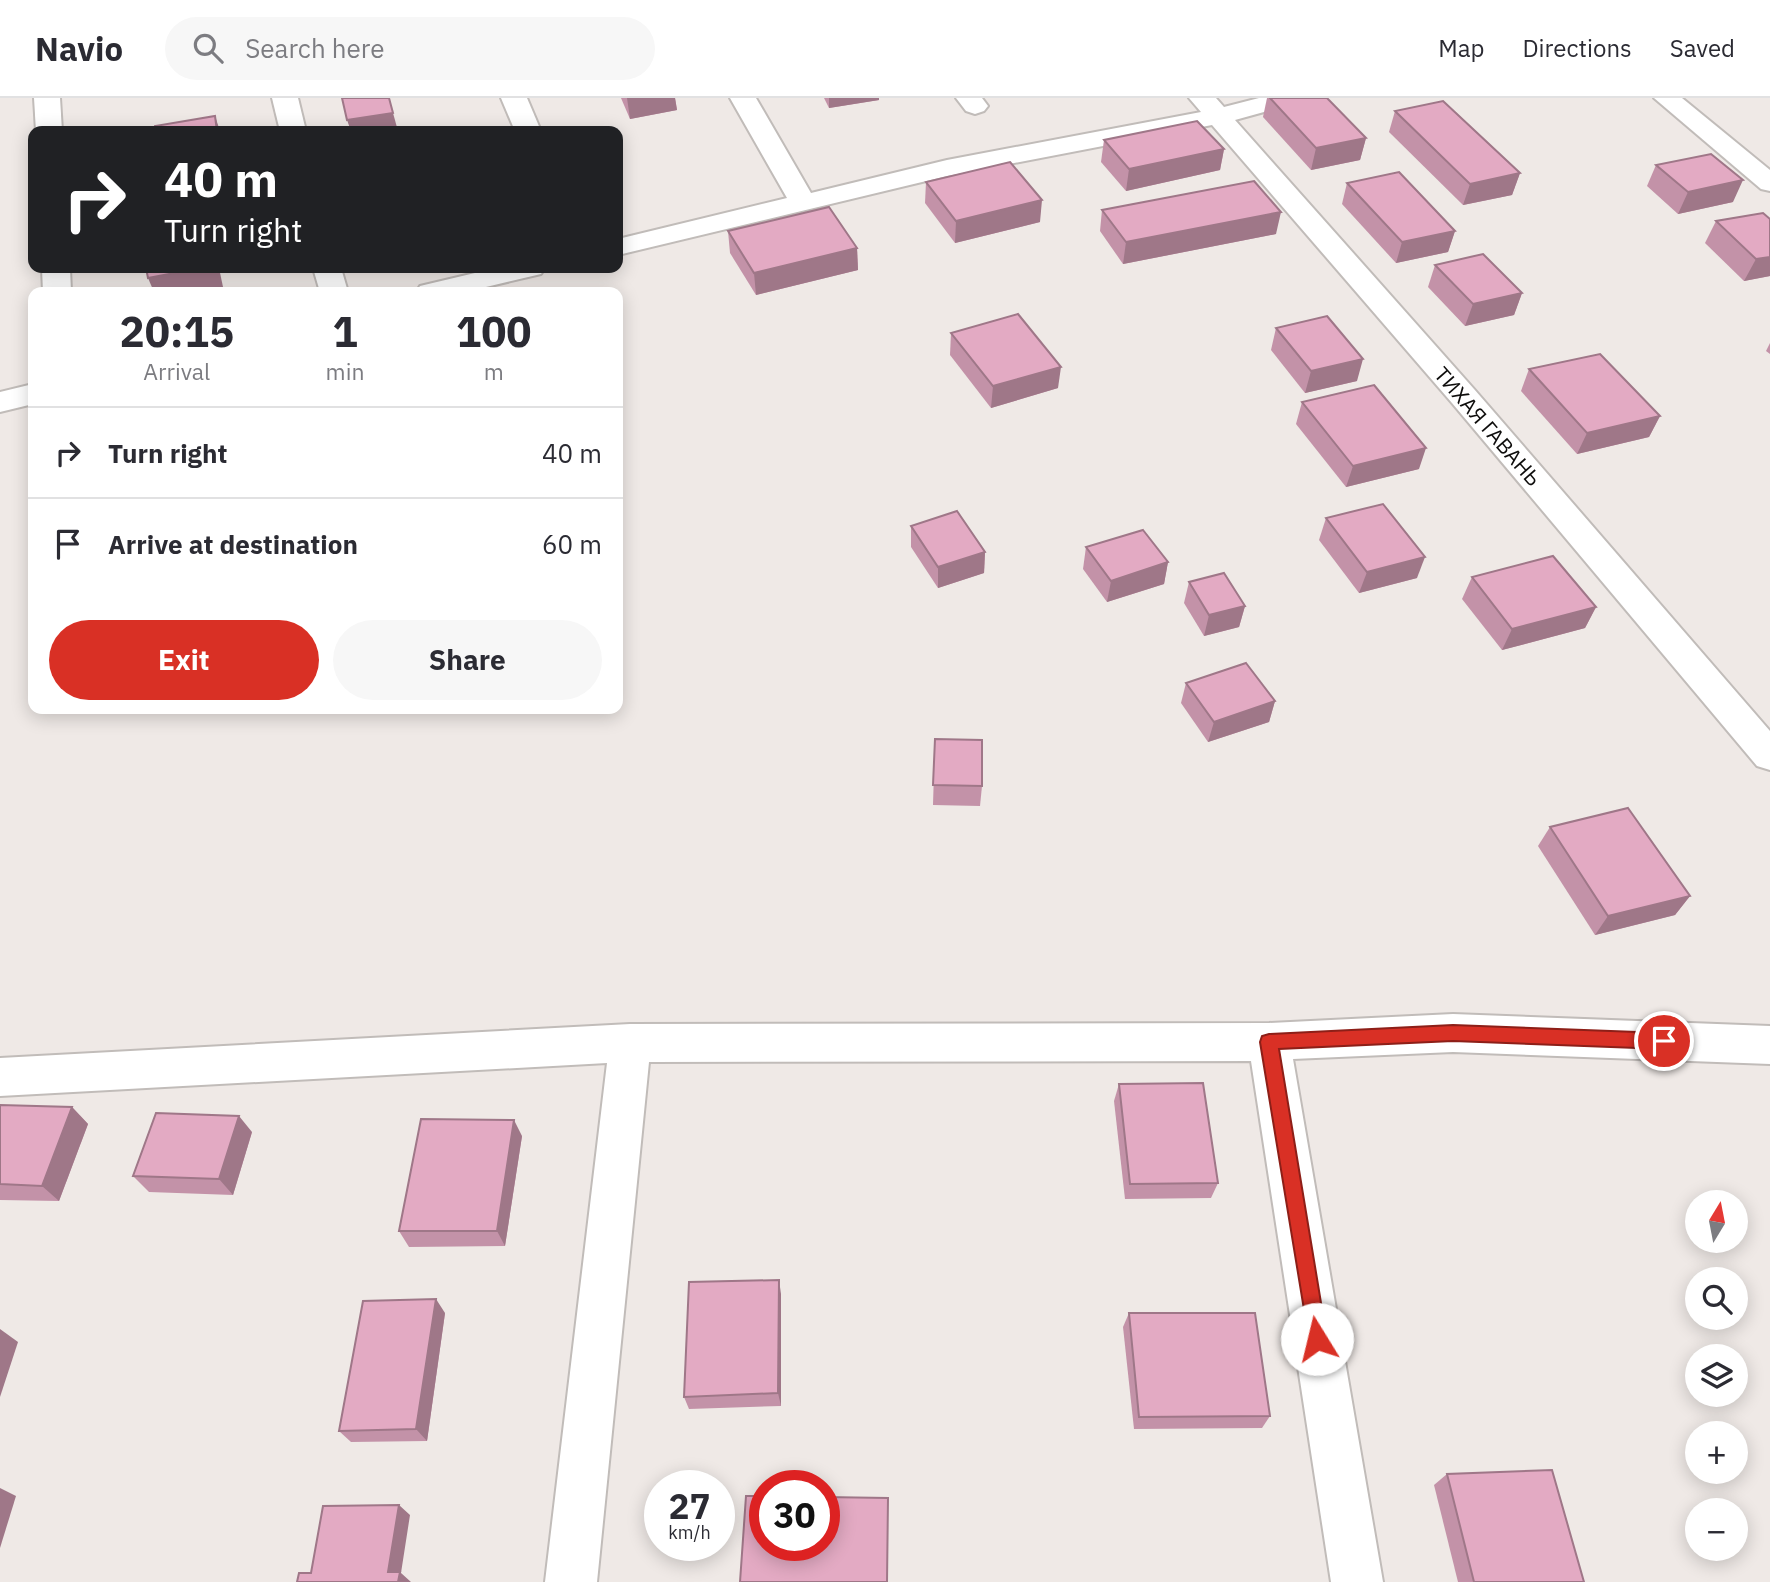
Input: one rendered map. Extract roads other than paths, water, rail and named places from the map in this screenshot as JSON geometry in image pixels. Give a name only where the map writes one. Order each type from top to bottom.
[{"type":"street","points":[[47,98],[48,126]]},
{"type":"street","points":[[285,98],[292,126]]},
{"type":"street","points":[[514,98],[526,126]]},
{"type":"street","points":[[743,98],[803,202]]},
{"type":"street","points":[[623,246],[1210,107],[1288,98]]},
{"type":"street","points":[[1667,98],[1770,183]]},
{"type":"street","name":"ТИХАЯ ГАВАНЬ","points":[[1210,107],[1464,396],[1770,756]]},
{"type":"street","points":[[451,287],[510,273]]},
{"type":"street","points":[[0,402],[28,395]]},
{"type":"street","points":[[0,1077],[630,1043],[1269,1042],[1453,1033],[1770,1045]]},
{"type":"street","points":[[1269,1042],[1357,1582]]},
{"type":"street","points":[[571,1582],[630,1043]]}]
